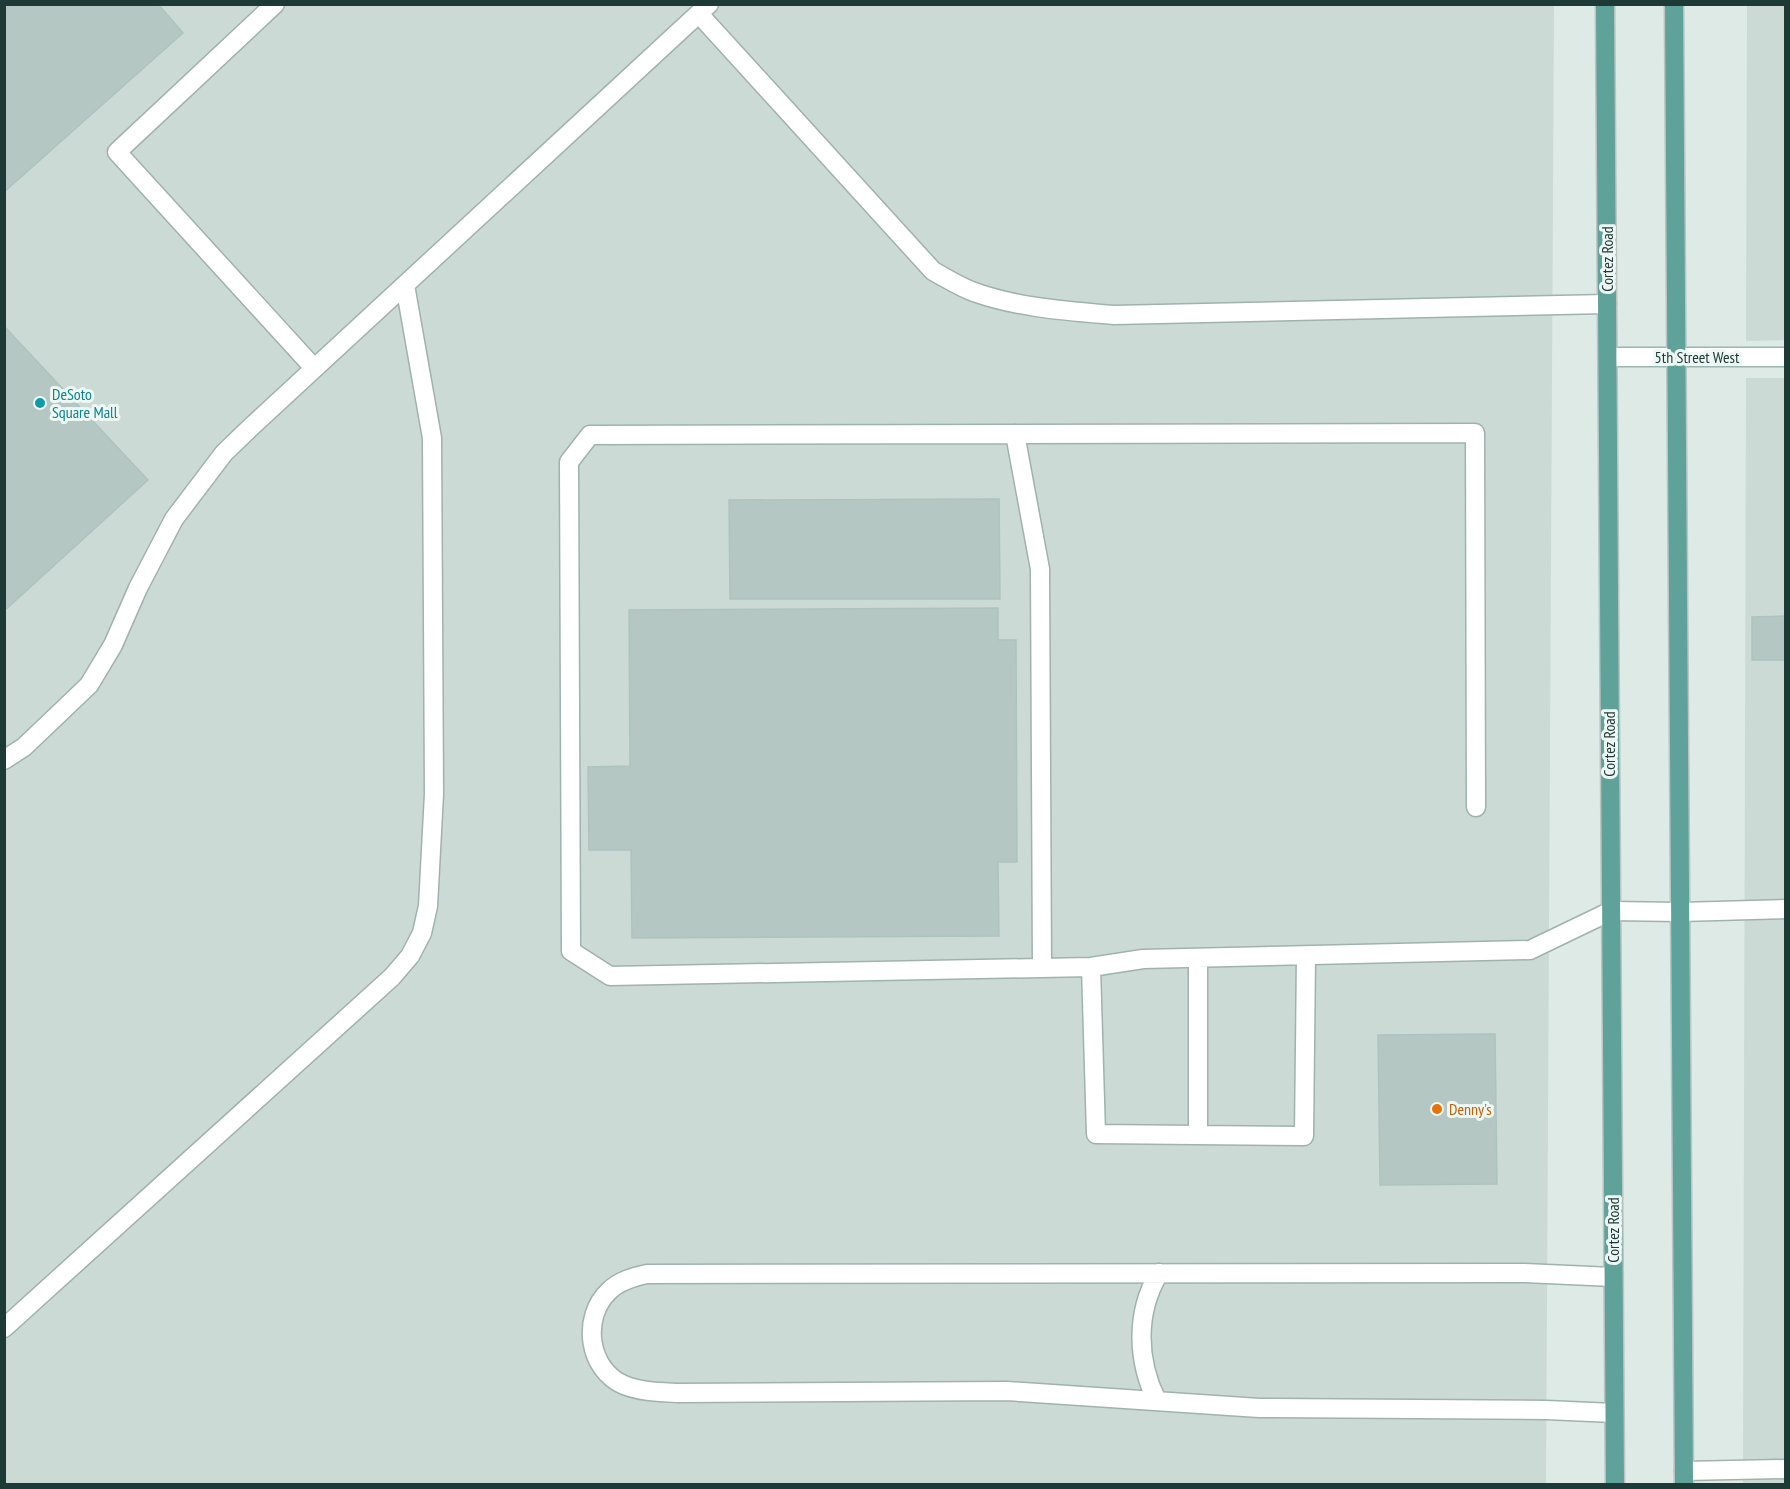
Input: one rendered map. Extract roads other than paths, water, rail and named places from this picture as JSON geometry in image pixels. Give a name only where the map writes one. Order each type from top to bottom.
[{"type":"main road","name":"Cortez Road","points":[[1605,4],[1615,1485]]},
{"type":"main road","points":[[1678,7],[1676,357],[1684,1478]]},
{"type":"street","points":[[274,4],[117,152],[315,369]]},
{"type":"street","points":[[4,760],[24,747],[89,685],[112,645],[138,588],[174,519],[224,453],[704,9],[933,271],[972,292],[1013,303],[1114,315],[1607,304]]},
{"type":"street","points":[[4,1328],[392,977],[410,956],[422,933],[428,906],[434,794],[432,438],[405,285]]},
{"type":"street","name":"5th Street West","points":[[1608,357],[1785,357]]},
{"type":"street","points":[[1476,807],[1475,433],[590,435],[569,462],[571,951],[610,976],[1091,967],[1143,959],[1530,950],[1611,911],[1785,909]]},
{"type":"street","points":[[1015,434],[1040,568],[1041,968]]},
{"type":"street","points":[[1091,967],[1096,1134],[1304,1136],[1306,956]]},
{"type":"street","points":[[1198,958],[1198,1135]]},
{"type":"street","points":[[1613,1277],[1524,1273],[647,1274],[627,1279],[609,1290],[597,1305],[592,1324],[592,1341],[597,1361],[608,1375],[623,1385],[644,1391],[691,1393],[1006,1391],[1259,1408],[1546,1410],[1614,1413]]},
{"type":"street","points":[[1157,1401],[1143,1368],[1141,1344],[1145,1305],[1151,1286],[1159,1274]]},
{"type":"street","points":[[1684,1478],[1785,1469]]},
{"type":"place","name":"DeSoto Square Mall","points":[[40,403]]},
{"type":"place","name":"Denny's","points":[[1437,1109]]}]
